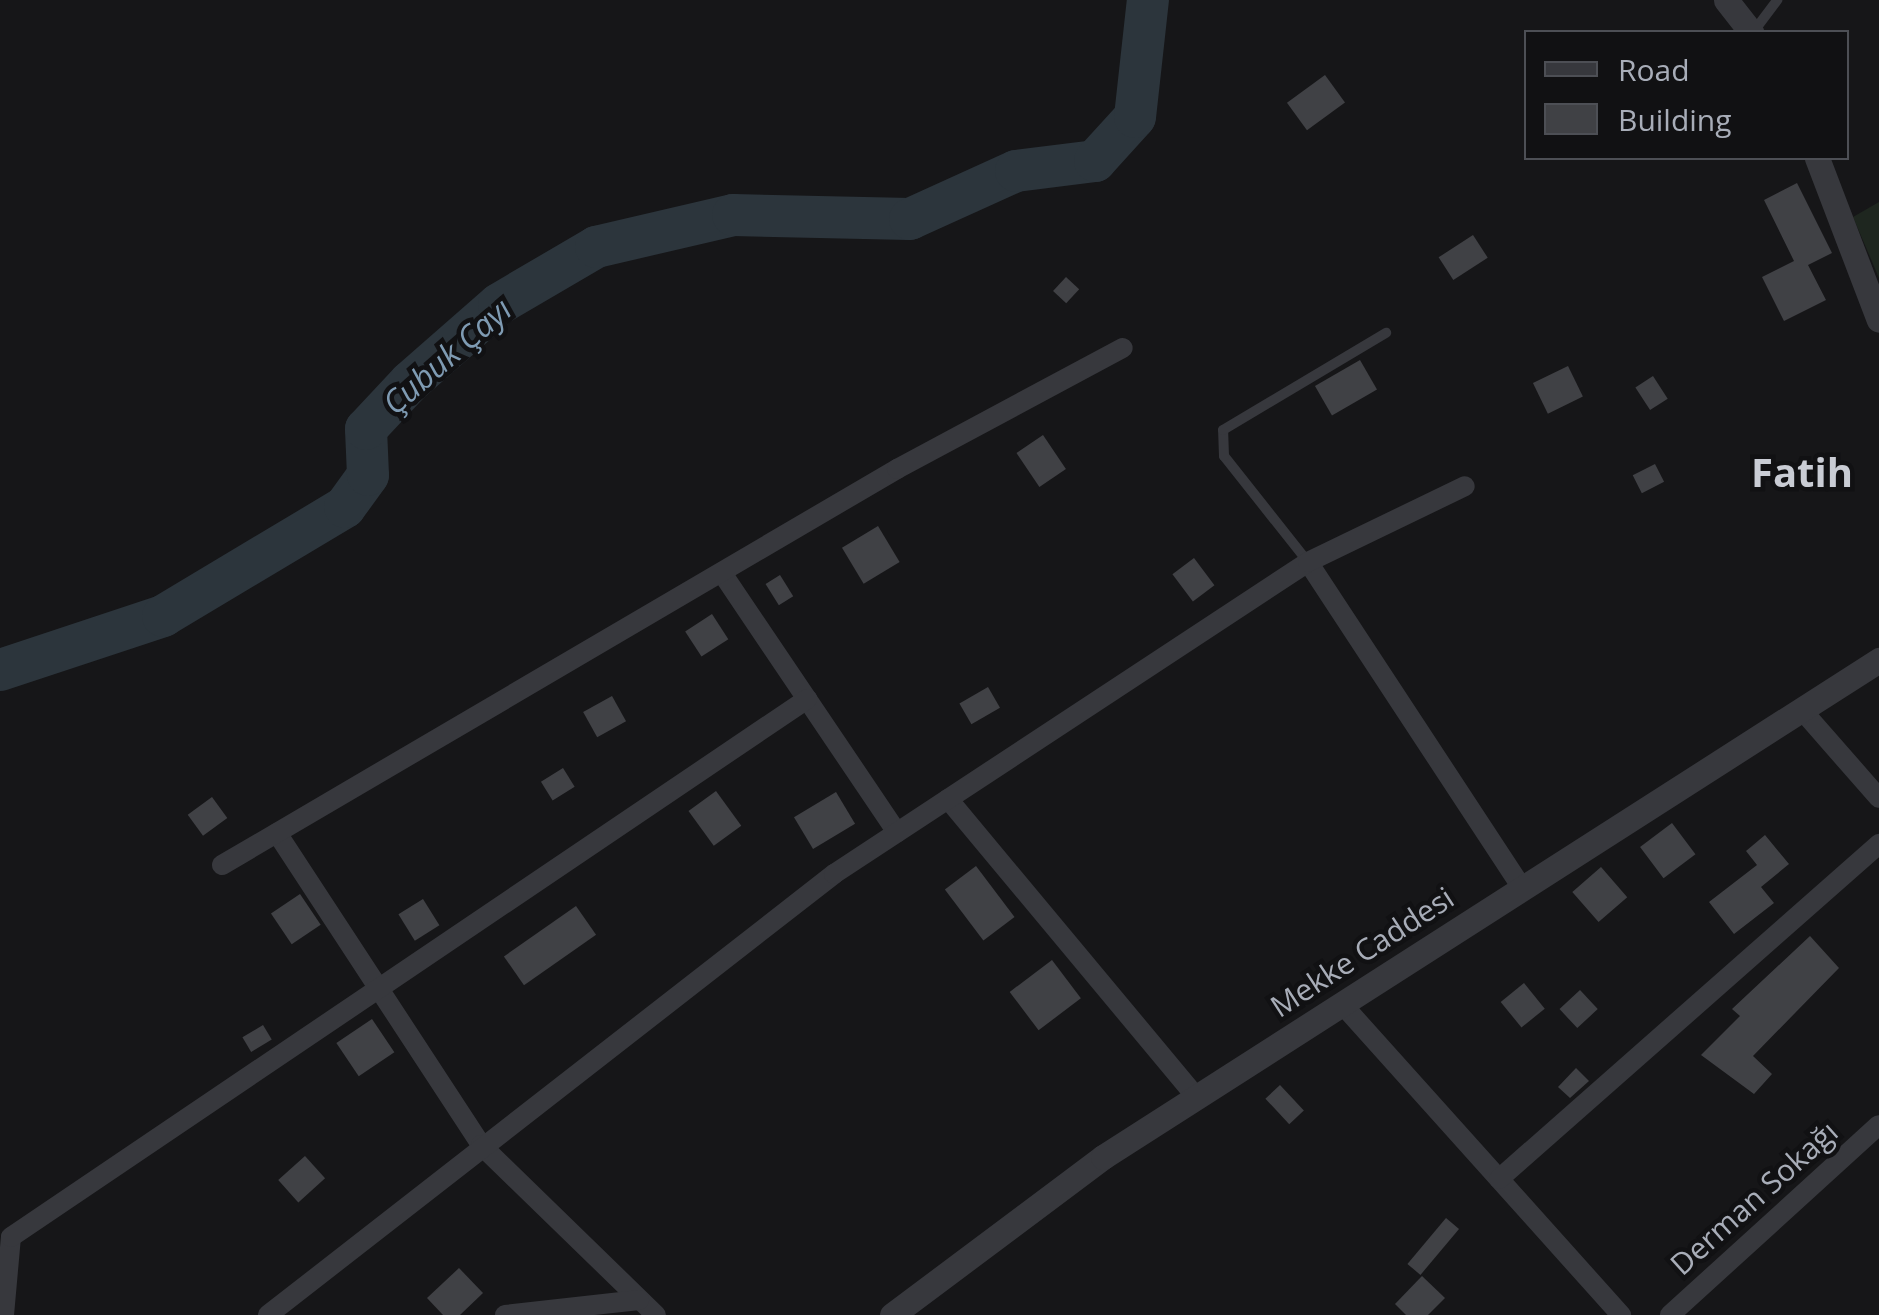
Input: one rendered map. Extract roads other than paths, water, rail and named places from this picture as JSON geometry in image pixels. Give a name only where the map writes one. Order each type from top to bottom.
[{"type":"street","points":[[1726,0],[1750,30]]},
{"type":"street","points":[[1818,160],[1879,320]]},
{"type":"street","points":[[222,865],[722,572],[1122,348]]},
{"type":"street","points":[[268,1315],[481,1145],[897,832],[1308,562],[1465,486]]},
{"type":"street","points":[[1308,562],[1522,888]]},
{"type":"street","points":[[722,572],[897,832]]},
{"type":"street","name":"Mekke Caddesi","points":[[892,1315],[1196,1097],[1879,660]]},
{"type":"street","points":[[4,1315],[11,1237],[806,699]]},
{"type":"street","points":[[1801,709],[1879,798]]},
{"type":"street","points":[[948,799],[1196,1097]]},
{"type":"street","points":[[278,833],[374,988],[481,1145],[656,1315]]},
{"type":"street","points":[[1499,1179],[1879,844]]},
{"type":"street","points":[[1342,1004],[1621,1315]]},
{"type":"street","name":"Derman Sokağı","points":[[1670,1315],[1879,1125]]},
{"type":"street","points":[[505,1315],[639,1300]]},
{"type":"lane","points":[[1754,30],[1777,0]]},
{"type":"lane","points":[[1308,562],[1224,456],[1223,430],[1386,333]]},
{"type":"waterway","name":"Çubuk Çayı","points":[[0,670],[163,616],[345,507],[368,475],[366,429],[410,382],[499,304],[596,247],[733,215],[910,219],[1016,171],[1095,161],[1135,117],[1148,0]]},
{"type":"district","name":"Fatih","points":[[1802,472]]}]
